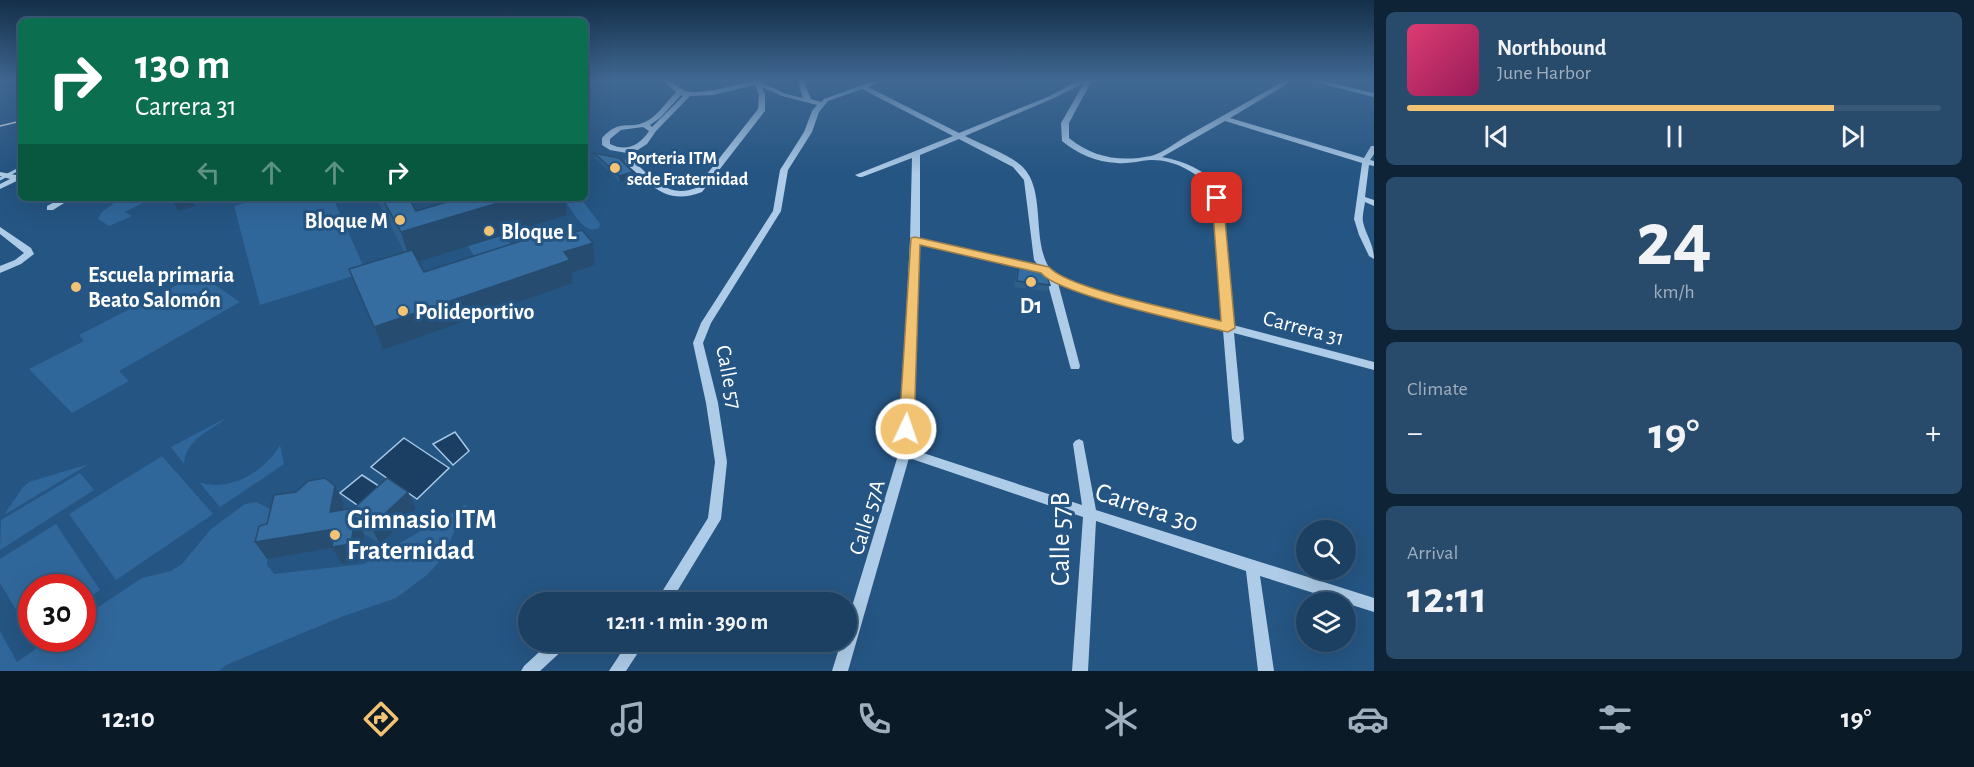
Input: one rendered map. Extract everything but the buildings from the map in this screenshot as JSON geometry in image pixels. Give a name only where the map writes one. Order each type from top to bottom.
[{"type":"street","points":[[661,111],[644,125],[618,128],[606,138],[608,147],[632,150],[644,142],[672,111]]},
{"type":"street","points":[[632,150],[629,162],[666,193],[677,196],[689,195],[699,190],[760,111]]},
{"type":"street","name":"Calle 57","points":[[669,592],[714,519],[721,462],[712,404],[698,343],[706,323],[777,211],[784,170],[808,132],[818,111]]},
{"type":"street","points":[[913,111],[1016,165],[1023,172],[1028,180],[1039,260],[1048,273],[1075,366]]},
{"type":"street","points":[[859,175],[916,154],[1015,111]]},
{"type":"street","points":[[1072,111],[1065,123],[1065,139],[1076,149],[1093,157],[1126,161],[1154,158],[1182,166],[1209,179],[1216,188],[1238,439]]},
{"type":"street","points":[[1154,158],[1235,111]]},
{"type":"street","points":[[1223,118],[1368,165],[1374,172]]},
{"type":"street","points":[[644,125],[653,130]]},
{"type":"street","points":[[1374,148],[1360,198],[1358,219],[1374,256]]},
{"type":"street","name":"Calle 57A","points":[[840,671],[905,452],[915,240],[916,154]]},
{"type":"street","points":[[0,174],[17,177]]},
{"type":"street","points":[[0,187],[17,177]]},
{"type":"street","points":[[1360,198],[1374,203]]},
{"type":"street","points":[[50,208],[63,201]]},
{"type":"street","points":[[0,231],[28,250],[29,254],[0,270]]},
{"type":"street","name":"Carrera 31","points":[[915,240],[1048,273],[1078,288],[1374,366]]},
{"type":"street","name":"Calle 57B","points":[[1079,444],[1090,514],[1080,671]]},
{"type":"street","name":"Carrera 30","points":[[905,452],[1374,605]]},
{"type":"street","points":[[1252,567],[1266,671]]},
{"type":"street","points":[[529,671],[550,652]]},
{"type":"street","points":[[617,671],[630,652]]},
{"type":"shaded area","points":[[116,201],[146,201],[125,212],[132,216],[109,226],[98,219],[101,213]]},
{"type":"shaded area","points":[[252,201],[334,201],[366,272],[260,305],[234,206]]},
{"type":"shaded area","points":[[571,201],[583,201],[600,224],[599,228],[589,229],[581,223],[567,204]]},
{"type":"shaded area","points":[[504,235],[521,259],[484,272],[468,246]]},
{"type":"shaded area","points":[[199,274],[240,302],[119,371],[129,381],[72,413],[29,369],[84,341],[79,335]]},
{"type":"shaded area","points":[[226,418],[194,441],[184,464],[171,447]]},
{"type":"shaded area","points":[[455,432],[469,451],[453,465],[433,444]]},
{"type":"shaded area","points":[[404,438],[449,468],[417,499],[371,467]]},
{"type":"shaded area","points":[[280,445],[284,464],[220,507],[199,482],[222,485],[245,477],[266,463]]},
{"type":"shaded area","points":[[162,456],[213,514],[116,580],[69,514]]},
{"type":"shaded area","points":[[89,464],[4,515],[29,482]]},
{"type":"shaded area","points":[[80,473],[94,490],[0,550],[1,520]]},
{"type":"shaded area","points":[[362,475],[385,490],[363,509],[340,493]]},
{"type":"shaded area","points":[[256,502],[272,510],[267,565],[274,574],[364,564],[467,504],[441,560],[427,575],[396,598],[341,617],[226,665],[219,671],[0,671],[0,631],[17,662],[31,652],[96,652],[96,608],[142,578],[171,571],[182,564],[211,529],[245,504]]},
{"type":"shaded area","points":[[56,524],[89,574],[18,574],[18,613],[0,583],[0,559]]},
{"type":"waterway","points":[[0,179],[18,170]]},
{"type":"tram line","points":[[0,126],[18,122]]},
{"type":"place","name":"Porteria ITM sede Fraternidad","points":[[615,168]]},
{"type":"place","name":"Bloque M","points":[[400,220]]},
{"type":"place","name":"Bloque L","points":[[489,231]]},
{"type":"place","name":"D1","points":[[1031,282]]},
{"type":"place","name":"Escuela primaria Beato Salomón","points":[[76,287]]},
{"type":"place","name":"Polideportivo","points":[[403,311]]},
{"type":"place","name":"Gimnasio ITM Fraternidad","points":[[335,535]]},
{"type":"route","points":[[906,429],[915,240],[1045,270],[1051,277],[1078,288],[1228,328],[1217,198]]}]
